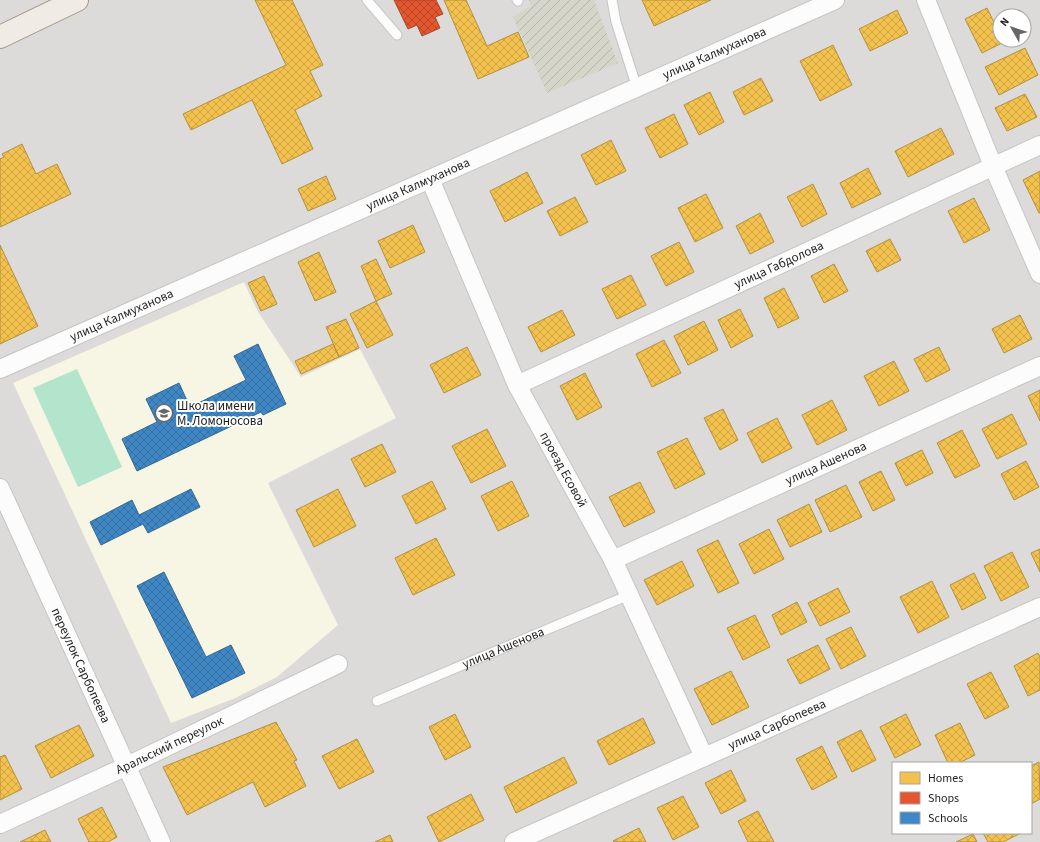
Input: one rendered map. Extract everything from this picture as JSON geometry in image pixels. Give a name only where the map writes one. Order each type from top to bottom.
[{"type":"main road","points":[[0,37],[77,0]]},
{"type":"street","name":"улица Калмуханова","points":[[0,369],[835,0]]},
{"type":"street","points":[[926,0],[993,166],[1040,274]]},
{"type":"street","name":"улица Габдолова","points":[[517,385],[1040,145]]},
{"type":"street","name":"проезд Есовой","points":[[430,180],[517,385],[613,560],[704,757]]},
{"type":"street","name":"улица Ашенова","points":[[613,560],[1040,366]]},
{"type":"street","name":"переулок Сарбопеева","points":[[0,488],[7,521],[127,766],[161,842]]},
{"type":"street","name":"улица Сарбопеева","points":[[514,842],[1040,606]]},
{"type":"street","name":"Аральский переулок","points":[[0,824],[127,766],[338,664]]},
{"type":"lane","points":[[367,0],[396,34]]},
{"type":"lane","points":[[612,0],[616,22],[637,88]]},
{"type":"lane","name":"улица Ашенова","points":[[377,700],[629,595]]},
{"type":"shaded area","points":[[0,0],[1040,0],[1040,842],[0,842]]},
{"type":"shaded area","points":[[529,0],[594,0],[618,63],[547,93],[513,17],[531,6]]},
{"type":"shaded area","points":[[244,282],[258,312],[301,377],[360,349],[396,418],[268,483],[338,625],[277,677],[233,699],[171,723],[13,383]]},
{"type":"green space","points":[[77,369],[122,467],[78,487],[33,388]]},
{"type":"building: Homes","points":[[255,0],[292,0],[323,65],[310,71],[322,96],[295,110],[313,149],[282,164],[252,100],[191,130],[183,114],[286,65]]},
{"type":"building: Homes","points":[[444,0],[466,0],[487,46],[518,32],[529,57],[478,79]]},
{"type":"building: Homes","points":[[642,0],[711,0],[654,26]]},
{"type":"building: Homes","points":[[987,8],[992,18],[992,48],[982,53],[965,19]]},
{"type":"building: Homes","points":[[897,10],[908,33],[870,51],[859,29]]},
{"type":"building: Homes","points":[[833,45],[852,85],[820,101],[800,61]]},
{"type":"building: Homes","points":[[1025,48],[1038,75],[999,95],[985,67]]},
{"type":"building: Homes","points":[[761,78],[773,101],[744,115],[733,92]]},
{"type":"building: Homes","points":[[710,92],[724,122],[699,135],[684,105]]},
{"type":"building: Homes","points":[[1025,94],[1037,117],[1007,131],[995,108]]},
{"type":"building: Homes","points":[[674,114],[688,144],[660,158],[645,128]]},
{"type":"building: Homes","points":[[941,128],[954,154],[908,177],[895,151]]},
{"type":"building: Homes","points":[[611,140],[626,171],[596,185],[581,155]]},
{"type":"building: Homes","points":[[22,144],[36,174],[57,164],[71,194],[0,227],[0,159],[4,157],[2,154]]},
{"type":"building: Homes","points":[[868,168],[881,194],[852,208],[840,183]]},
{"type":"building: Homes","points":[[1040,171],[1040,213],[1039,213],[1023,180]]},
{"type":"building: Homes","points":[[527,172],[543,203],[505,222],[490,191]]},
{"type":"building: Homes","points":[[326,176],[336,199],[308,211],[298,189]]},
{"type":"building: Homes","points":[[813,184],[827,214],[802,227],[787,197]]},
{"type":"building: Homes","points":[[706,194],[723,228],[695,242],[678,208]]},
{"type":"building: Homes","points":[[575,197],[588,222],[560,236],[547,211]]},
{"type":"building: Homes","points":[[974,198],[990,230],[964,243],[948,211]]},
{"type":"building: Homes","points":[[760,213],[774,242],[750,254],[736,226]]},
{"type":"building: Homes","points":[[413,225],[425,252],[390,268],[378,241]]},
{"type":"building: Homes","points":[[890,239],[901,260],[877,272],[866,251]]},
{"type":"building: Homes","points":[[679,242],[694,272],[666,286],[651,256]]},
{"type":"building: Homes","points":[[0,245],[38,326],[0,344]]},
{"type":"building: Homes","points":[[319,252],[336,292],[315,301],[298,262]]},
{"type":"building: Homes","points":[[376,259],[392,294],[376,301],[361,266]]},
{"type":"building: Homes","points":[[834,264],[848,291],[824,303],[811,276]]},
{"type":"building: Homes","points":[[631,275],[646,305],[617,319],[602,289]]},
{"type":"building: Homes","points":[[264,276],[277,304],[261,311],[248,283]]},
{"type":"building: Homes","points":[[784,288],[799,318],[778,328],[764,298]]},
{"type":"building: Homes","points":[[376,301],[393,335],[367,348],[350,314]]},
{"type":"building: Homes","points":[[740,309],[753,336],[731,348],[718,320]]},
{"type":"building: Homes","points":[[562,310],[575,335],[541,352],[528,327]]},
{"type":"building: Homes","points":[[1020,315],[1032,339],[1004,353],[992,329]]},
{"type":"building: Homes","points":[[346,319],[359,348],[339,357],[326,327]]},
{"type":"building: Homes","points":[[704,321],[718,350],[688,365],[674,336]]},
{"type":"building: Homes","points":[[664,340],[681,373],[652,387],[636,354]]},
{"type":"building: Homes","points":[[333,344],[339,357],[301,374],[295,361]]},
{"type":"building: Homes","points":[[467,347],[481,375],[444,393],[430,365]]},
{"type":"building: Homes","points":[[939,347],[950,370],[926,382],[914,359]]},
{"type":"building: Homes","points":[[894,361],[909,391],[879,406],[864,376]]},
{"type":"building: Homes","points":[[585,373],[602,407],[577,420],[560,386]]},
{"type":"building: Homes","points":[[1040,390],[1040,421],[1028,396]]},
{"type":"building: Homes","points":[[832,400],[847,430],[817,445],[802,415]]},
{"type":"building: Homes","points":[[723,409],[738,440],[720,450],[704,418]]},
{"type":"building: Homes","points":[[1012,414],[1027,444],[997,459],[982,429]]},
{"type":"building: Homes","points":[[777,418],[792,448],[762,463],[747,433]]},
{"type":"building: Homes","points":[[487,429],[506,466],[471,483],[452,446]]},
{"type":"building: Homes","points":[[962,430],[980,466],[955,478],[937,443]]},
{"type":"building: Homes","points":[[687,438],[705,474],[675,489],[657,452]]},
{"type":"building: Homes","points":[[382,444],[396,472],[365,487],[351,459]]},
{"type":"building: Homes","points":[[922,450],[933,473],[906,486],[895,463]]},
{"type":"building: Homes","points":[[1026,461],[1039,487],[1014,500],[1001,474]]},
{"type":"building: Homes","points":[[881,471],[895,500],[873,511],[859,482]]},
{"type":"building: Homes","points":[[432,481],[446,509],[416,524],[402,496]]},
{"type":"building: Homes","points":[[512,481],[529,516],[498,531],[481,496]]},
{"type":"building: Homes","points":[[640,482],[655,512],[624,527],[609,497]]},
{"type":"building: Homes","points":[[846,485],[862,517],[830,532],[815,500]]},
{"type":"building: Homes","points":[[338,489],[356,526],[314,547],[296,510]]},
{"type":"building: Homes","points":[[809,504],[822,532],[790,547],[777,520]]},
{"type":"building: Homes","points":[[769,529],[784,559],[754,574],[739,544]]},
{"type":"building: Homes","points":[[436,538],[455,575],[413,595],[395,558]]},
{"type":"building: Homes","points":[[718,540],[739,583],[718,593],[697,550]]},
{"type":"building: Homes","points":[[1040,549],[1040,572],[1031,553]]},
{"type":"building: Homes","points":[[1012,552],[1029,587],[1001,601],[984,566]]},
{"type":"building: Homes","points":[[682,561],[694,586],[657,605],[644,580]]},
{"type":"building: Homes","points":[[974,573],[986,598],[962,610],[950,585]]},
{"type":"building: Homes","points":[[932,581],[949,617],[918,633],[900,597]]},
{"type":"building: Homes","points":[[838,588],[850,612],[820,626],[808,603]]},
{"type":"building: Homes","points":[[797,602],[807,622],[781,635],[772,615]]},
{"type":"building: Homes","points":[[755,615],[770,647],[743,660],[727,628]]},
{"type":"building: Homes","points":[[851,627],[866,656],[841,669],[826,639]]},
{"type":"building: Homes","points":[[818,645],[830,669],[800,684],[787,660]]},
{"type":"building: Homes","points":[[1038,653],[1040,657],[1040,690],[1028,696],[1014,666]]},
{"type":"building: Homes","points":[[731,671],[749,707],[712,725],[694,689]]},
{"type":"building: Homes","points":[[991,672],[1009,707],[985,719],[967,684]]},
{"type":"building: Homes","points":[[455,714],[471,747],[445,760],[429,727]]},
{"type":"building: Homes","points":[[906,714],[921,745],[895,758],[880,727]]},
{"type":"building: Homes","points":[[643,718],[655,743],[609,765],[597,741]]},
{"type":"building: Homes","points":[[276,722],[297,760],[294,761],[306,786],[265,807],[253,782],[187,815],[163,767]]},
{"type":"building: Homes","points":[[960,723],[975,755],[961,762],[948,762],[935,735]]},
{"type":"building: Homes","points":[[79,725],[94,756],[51,778],[35,746]]},
{"type":"building: Homes","points":[[861,730],[876,760],[852,772],[837,742]]},
{"type":"building: Homes","points":[[357,739],[374,772],[339,789],[322,756]]},
{"type":"building: Homes","points":[[822,746],[837,777],[812,790],[796,759]]},
{"type":"building: Homes","points":[[5,755],[22,789],[0,800],[0,757]]},
{"type":"building: Homes","points":[[564,757],[577,783],[516,813],[504,787]]},
{"type":"building: Homes","points":[[1039,762],[1040,799],[1032,803],[1032,766]]},
{"type":"building: Homes","points":[[731,770],[746,801],[721,814],[705,783]]},
{"type":"building: Homes","points":[[471,794],[484,820],[439,842],[427,817]]},
{"type":"building: Homes","points":[[683,796],[699,827],[673,840],[657,808]]},
{"type":"building: Homes","points":[[102,807],[117,837],[108,842],[89,842],[78,819]]},
{"type":"building: Homes","points":[[758,811],[774,842],[748,842],[738,821]]},
{"type":"building: Homes","points":[[639,828],[646,842],[613,841]]},
{"type":"building: Homes","points":[[45,830],[51,842],[20,842]]},
{"type":"building: Homes","points":[[973,834],[977,842],[956,842]]},
{"type":"building: Homes","points":[[984,834],[1019,834],[1003,842],[988,842]]},
{"type":"building: Homes","points":[[390,835],[393,842],[375,842]]},
{"type":"building: Shops","points":[[394,0],[436,0],[443,14],[435,17],[440,28],[422,36],[417,25],[408,29]]},
{"type":"building: Schools","points":[[258,344],[286,404],[263,415],[261,412],[137,471],[122,439],[157,422],[146,399],[179,383],[190,407],[246,380],[234,356]]},
{"type":"building: Schools","points":[[191,489],[200,507],[148,533],[143,524],[101,545],[90,522],[132,500],[139,515]]},
{"type":"building: Schools","points":[[164,572],[206,657],[231,645],[245,673],[192,698],[137,586]]},
{"type":"place","name":"Школа имени М. Ломоносова","points":[[164,413]]}]
